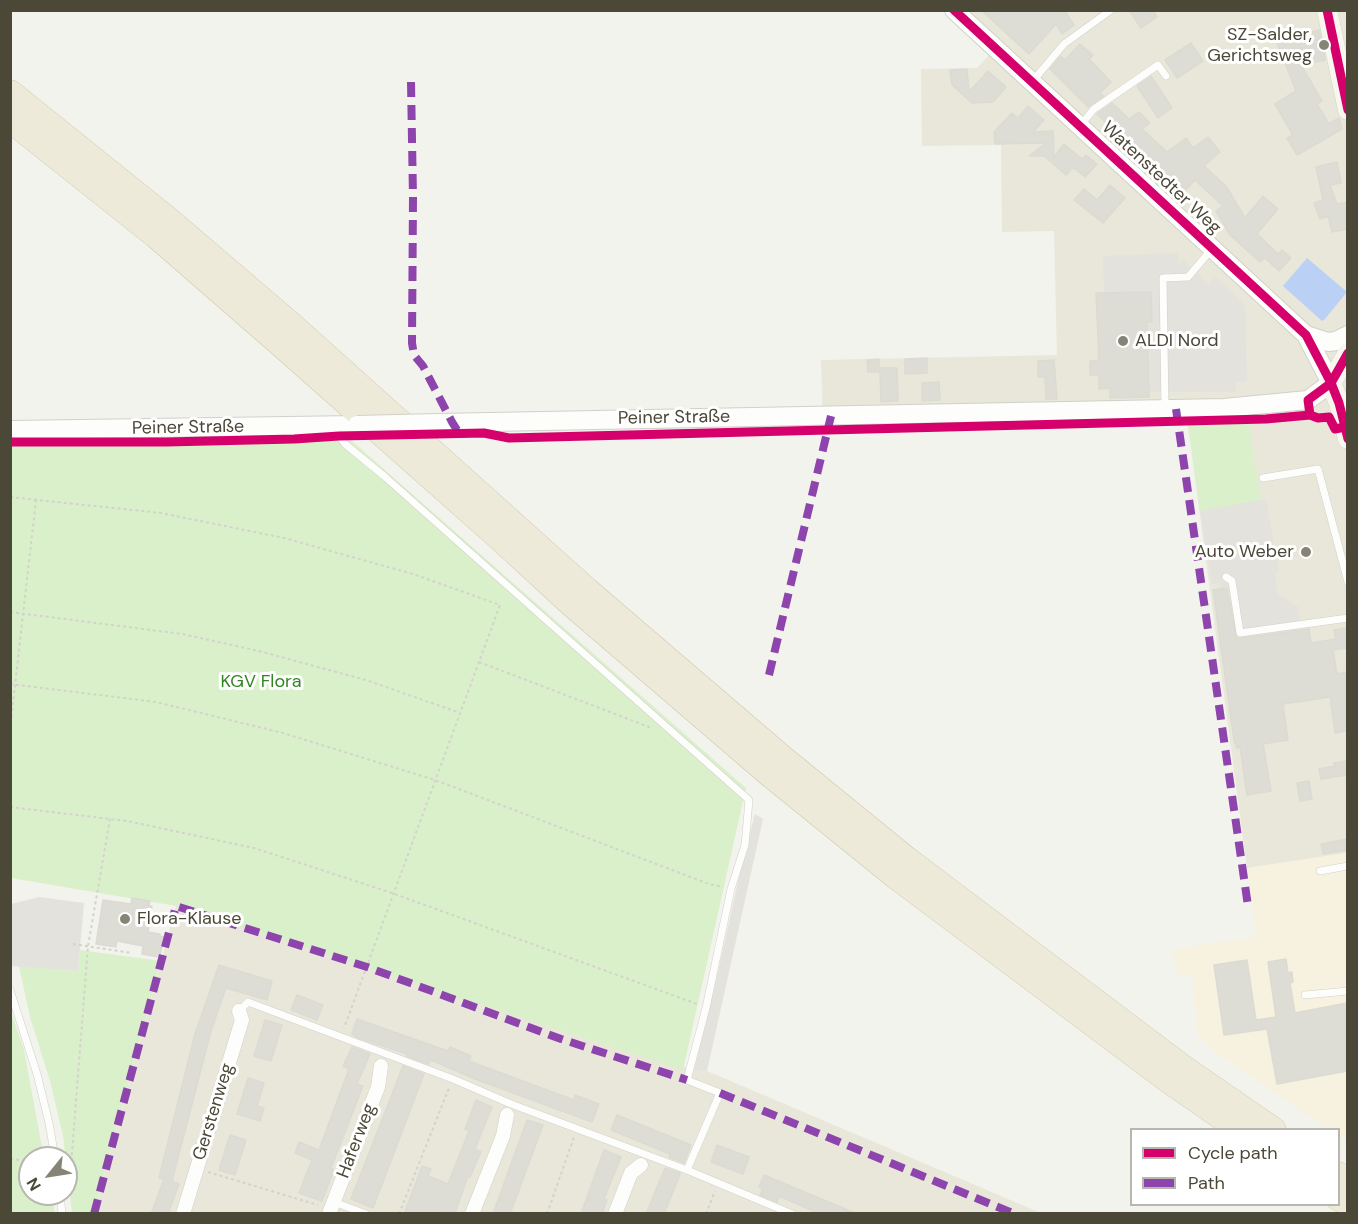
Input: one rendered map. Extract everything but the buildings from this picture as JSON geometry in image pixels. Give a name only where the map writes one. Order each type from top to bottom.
[{"type":"highway","points":[[10,93],[168,220],[293,327],[586,590],[783,759],[907,860],[1180,1066],[1270,1128]]},
{"type":"highway","points":[[10,119],[157,236],[394,443],[572,604],[779,782],[896,876],[1170,1081],[1238,1128]]},
{"type":"main road","points":[[1326,10],[1343,67],[1347,110]]},
{"type":"main road","points":[[1347,354],[1331,383],[1339,403],[1347,438]]},
{"type":"street","name":"Watenstedter Weg","points":[[962,13],[1032,82],[1306,335],[1331,383]]},
{"type":"street","points":[[1306,335],[1328,342],[1336,341],[1347,335]]},
{"type":"street","name":"Peiner Straße","points":[[10,430],[337,426],[1224,408],[1308,400],[1331,383]]},
{"type":"street","name":"Gerstenweg","points":[[183,1214],[242,1020],[238,1011]]},
{"type":"street","name":"Haferweg","points":[[331,1208],[378,1087],[384,1060]]},
{"type":"street","points":[[472,1214],[503,1136],[509,1110]]},
{"type":"street","points":[[615,1214],[631,1173],[643,1160]]},
{"type":"lane","points":[[1032,82],[1064,44],[1111,10]]},
{"type":"lane","points":[[1080,126],[1094,109],[1158,64],[1166,76]]},
{"type":"lane","points":[[1165,409],[1163,278],[1188,277],[1213,248]]},
{"type":"lane","points":[[337,426],[339,436],[345,444],[749,800],[745,845],[731,889],[706,1008],[687,1080],[720,1094],[687,1170]]},
{"type":"lane","points":[[1263,478],[1318,469],[1347,582]]},
{"type":"lane","points":[[1226,577],[1232,580],[1240,633],[1347,618]]},
{"type":"lane","points":[[1320,871],[1347,866]]},
{"type":"lane","points":[[10,990],[37,1074],[53,1146]]},
{"type":"lane","points":[[1305,994],[1347,991]]},
{"type":"lane","points":[[238,1011],[248,1002],[341,1036],[384,1060],[453,1079],[509,1110],[578,1129],[643,1160],[687,1170],[791,1213]]},
{"type":"lane","points":[[331,1208],[366,1214]]},
{"type":"path","points":[[10,497],[160,513],[284,538],[413,573],[500,605],[392,892],[341,1036]]},
{"type":"path","points":[[10,729],[36,499]]},
{"type":"path","points":[[10,612],[182,634],[259,651],[366,680],[460,714]]},
{"type":"path","points":[[479,662],[649,727],[661,723]]},
{"type":"path","points":[[10,684],[156,702],[284,734],[435,780],[709,884],[731,889]]},
{"type":"path","points":[[10,807],[110,819],[254,848],[392,892],[706,1008]]},
{"type":"path","points":[[72,1146],[88,946],[110,819]]},
{"type":"path","points":[[73,944],[132,953]]},
{"type":"path","points":[[399,1214],[453,1079]]},
{"type":"path","points":[[547,1214],[578,1129]]},
{"type":"path","points":[[197,1168],[331,1208]]},
{"type":"path","points":[[706,1214],[718,1183]]},
{"type":"shaded area","points":[[944,11],[1347,11],[1347,853],[1247,868],[1187,418],[823,423],[821,360],[1057,355],[1054,231],[1002,232],[1001,145],[922,146],[921,69],[977,68],[990,54]]},
{"type":"shaded area","points":[[1178,253],[1179,264],[1183,260],[1209,284],[1215,277],[1245,305],[1247,381],[1236,382],[1236,392],[1149,392],[1148,322],[1152,322],[1151,292],[1104,293],[1103,256]]},
{"type":"shaded area","points":[[1266,499],[1279,572],[1275,573],[1278,594],[1298,607],[1301,629],[1237,639],[1229,588],[1220,589],[1219,583],[1212,584],[1200,511]]},
{"type":"shaded area","points":[[755,814],[763,819],[707,1071],[694,1070],[742,864]]},
{"type":"shaded area","points":[[1347,853],[1347,1142],[1340,1137],[1340,1128],[1327,1128],[1209,1048],[1197,1032],[1192,975],[1176,974],[1173,949],[1256,937],[1247,868]]},
{"type":"shaded area","points":[[39,897],[84,903],[78,971],[11,966],[11,904]]},
{"type":"shaded area","points":[[176,906],[694,1070],[707,1071],[1041,1213],[94,1214]]},
{"type":"green space","points":[[1248,421],[1261,500],[1200,511],[1188,424]]},
{"type":"green space","name":"KGV Flora","points":[[10,441],[352,441],[746,788],[683,1070],[176,906],[11,878]]},
{"type":"green space","points":[[80,950],[161,961],[94,1213],[72,1213],[71,1206],[78,1206],[78,1146],[64,1146],[50,1081],[30,1017],[19,966],[78,971]]},
{"type":"green space","points":[[10,1009],[24,1050],[42,1146],[18,1146],[18,1206],[54,1206],[55,1213],[11,1213]]},
{"type":"water","points":[[1307,258],[1347,292],[1322,321],[1283,286]]},
{"type":"marked path","points":[[411,82],[412,343],[414,355],[423,366],[459,433]]},
{"type":"marked path","points":[[1176,409],[1248,906]]},
{"type":"marked path","points":[[769,675],[831,416]]},
{"type":"marked path","points":[[94,1214],[176,906],[367,967],[561,1039],[687,1080]]},
{"type":"marked path","points":[[720,1093],[1015,1214]]},
{"type":"cycle path","points":[[954,10],[1306,335],[1331,383],[1339,403],[1348,439]]},
{"type":"cycle path","points":[[1327,10],[1348,110]]},
{"type":"cycle path","points":[[1310,415],[1308,400],[1331,383],[1348,353]]},
{"type":"cycle path","points":[[10,442],[166,442],[484,433],[509,438],[1266,419],[1310,415],[1318,418],[1329,417],[1335,429],[1345,427]]},
{"type":"place","name":"SZ-Salder, Gerichtsweg","points":[[1324,45]]},
{"type":"place","name":"ALDI Nord","points":[[1123,341]]},
{"type":"place","name":"Auto Weber","points":[[1306,552]]},
{"type":"place","name":"Flora-Klause","points":[[125,919]]}]
